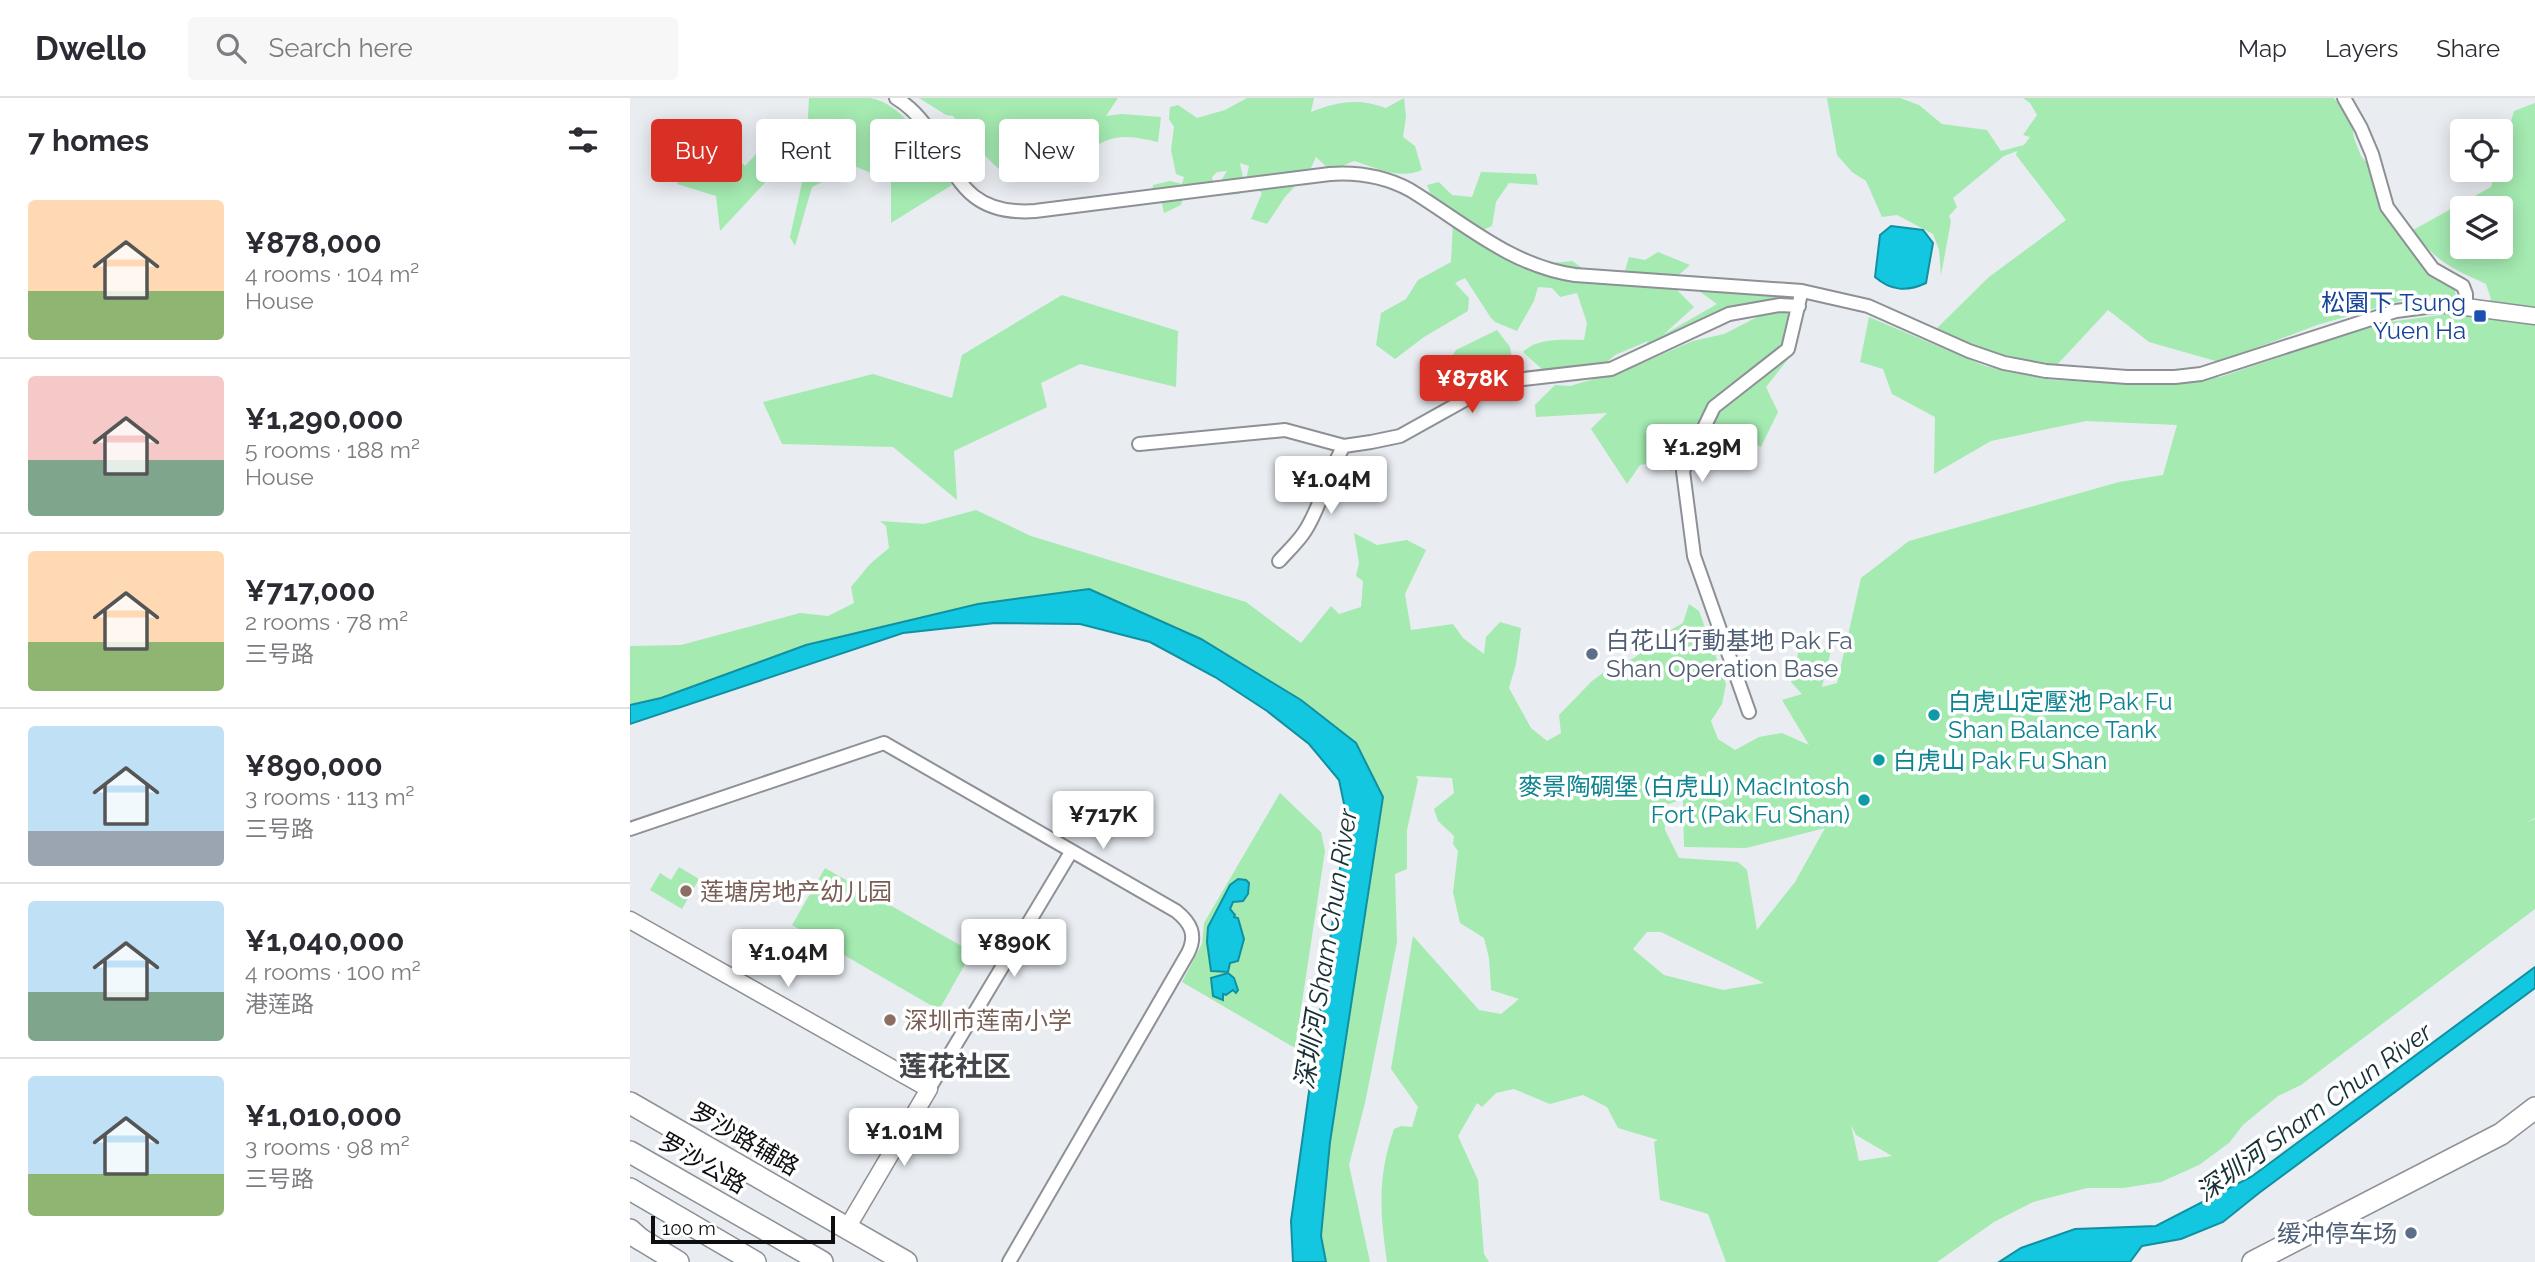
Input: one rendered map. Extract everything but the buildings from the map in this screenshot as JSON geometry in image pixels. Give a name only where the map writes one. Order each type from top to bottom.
[{"type":"main road","name":"罗沙路辅路","points":[[630,1103],[906,1262]]},
{"type":"main road","points":[[2253,1262],[2501,1134],[2535,1108]]},
{"type":"main road","name":"罗沙公路","points":[[630,1152],[822,1262]]},
{"type":"main road","points":[[630,1189],[755,1262]]},
{"type":"main road","points":[[633,1234],[678,1262]]},
{"type":"street","points":[[897,98],[919,117],[964,188],[985,204],[1006,211],[1035,211],[1331,174],[1360,174],[1401,185],[1510,255],[1552,272],[1802,291],[1868,306],[1969,351],[2004,363],[2046,371],[2127,377],[2201,374],[2396,312],[2434,306],[2466,307],[2535,316]]},
{"type":"street","points":[[2344,98],[2372,154],[2387,207],[2431,267],[2463,286],[2466,307]]},
{"type":"street","points":[[1749,712],[1694,556],[1683,471],[1714,407],[1788,349],[1802,291]]},
{"type":"street","points":[[1139,444],[1285,430],[1343,446],[1400,436],[1497,382],[1611,369],[1729,314],[1780,305],[1799,306]]},
{"type":"street","points":[[1279,561],[1305,531],[1343,446]]},
{"type":"street","points":[[630,829],[884,743],[1186,919],[1192,931],[1193,943],[1009,1262]]},
{"type":"street","points":[[847,1228],[1071,852]]},
{"type":"street","points":[[630,920],[929,1089]]},
{"type":"green space","points":[[809,98],[869,98],[895,109],[906,119],[870,119],[870,172],[856,167],[856,119],[808,119]]},
{"type":"green space","points":[[919,98],[1118,98],[1106,116],[1122,114],[1161,117],[1158,142],[1120,137],[1099,144],[1099,119],[999,119],[999,169],[985,155],[985,119],[955,119]]},
{"type":"green space","points":[[1247,98],[1314,98],[1311,112],[1349,102],[1386,108],[1404,98],[1406,117],[1403,137],[1415,146],[1422,170],[1396,173],[1354,161],[1331,171],[1316,157],[1310,170],[1285,197],[1267,224],[1251,219],[1262,193],[1246,180],[1249,166],[1240,163],[1243,178],[1240,194],[1224,195],[1222,179],[1227,171],[1217,172],[1212,177],[1216,193],[1185,192],[1181,205],[1164,213],[1161,199],[1151,199],[1153,185],[1170,181],[1182,184],[1184,177],[1176,174],[1171,150],[1174,127],[1169,119],[1170,107],[1178,105],[1197,118],[1225,110]]},
{"type":"green space","points":[[1827,98],[1900,98],[1919,105],[1942,124],[1987,130],[2001,151],[2024,145],[2030,137],[2023,135],[2037,115],[2030,103],[2023,98],[2334,98],[2352,123],[2361,156],[2372,169],[2379,200],[2443,281],[2455,290],[2456,299],[2407,299],[2317,325],[2219,362],[2149,342],[2108,310],[2055,367],[1995,355],[1936,329],[1989,277],[2066,220],[2016,155],[2017,151],[2004,156],[1953,198],[1957,207],[1949,216],[1951,221],[1941,275],[1939,250],[1933,234],[1897,215],[1882,217],[1866,181],[1852,172],[1837,155]]},
{"type":"green space","points":[[2535,103],[2535,818],[2525,823],[2535,819],[2535,909],[2301,1085],[2278,1096],[2243,1125],[2229,1143],[2199,1165],[2161,1182],[2123,1188],[2087,1188],[2033,1202],[1994,1222],[1937,1262],[1726,1262],[1708,1214],[1660,1200],[1654,1142],[1658,1140],[1618,1128],[1607,1107],[1583,1095],[1550,1104],[1514,1089],[1496,1093],[1482,1107],[1477,1103],[1458,1136],[1478,1180],[1484,1254],[1489,1262],[1387,1262],[1381,1195],[1385,1163],[1394,1129],[1401,1126],[1412,1127],[1418,1107],[1391,1069],[1413,936],[1479,1010],[1501,1014],[1519,999],[1491,990],[1489,958],[1484,938],[1460,923],[1453,892],[1458,851],[1453,844],[1454,836],[1438,821],[1434,809],[1454,793],[1452,778],[1416,776],[1418,780],[1407,830],[1407,869],[1395,874],[1397,942],[1365,1103],[1349,1165],[1370,1262],[1311,1262],[1372,813],[1340,744],[1082,600],[843,641],[630,717],[630,646],[681,645],[800,613],[828,616],[854,603],[851,587],[870,564],[889,548],[886,526],[880,521],[924,524],[976,510],[1031,536],[1246,602],[1301,643],[1331,606],[1339,614],[1361,607],[1363,581],[1356,576],[1359,563],[1354,533],[1377,545],[1407,540],[1426,550],[1405,594],[1411,630],[1453,624],[1463,638],[1484,654],[1486,637],[1500,622],[1521,628],[1516,664],[1509,688],[1531,728],[1547,741],[1561,733],[1559,715],[1592,681],[1607,670],[1634,658],[1665,633],[1683,623],[1689,604],[1699,611],[1726,684],[1722,704],[1711,721],[1718,739],[1735,750],[1759,737],[1782,733],[1809,745],[1782,700],[1802,694],[1791,682],[1800,645],[1831,650],[1822,687],[1837,683],[1861,578],[1909,541],[2119,482],[2163,475],[2177,425],[2086,421],[1991,441],[1934,474],[1935,417],[1892,394],[1883,369],[1860,362],[1869,317],[1985,366],[2051,380],[2153,385],[2220,377],[2381,323],[2455,313],[2477,317],[2491,299],[2486,284],[2445,263],[2429,250],[2413,230],[2450,210],[2450,259],[2513,259],[2513,196],[2475,196],[2491,187],[2492,182],[2513,182],[2512,119],[2514,111]],"holes":[[[1683,799],[1684,847],[1746,848],[1825,828],[1795,882],[1757,930],[1747,870],[1738,862],[1679,858],[1665,830],[1663,806]],[[1647,932],[1661,932],[1764,983],[1723,990],[1664,975],[1633,949]],[[1851,1125],[1856,1135],[1892,1156],[1859,1161]]]},
{"type":"green space","points":[[756,154],[756,182],[766,182],[720,231],[716,196],[677,184],[742,182],[742,163],[745,166]]},
{"type":"green space","points":[[1481,172],[1536,174],[1538,185],[1509,183],[1496,202],[1492,226],[1469,236],[1499,238],[1533,265],[1572,261],[1591,274],[1624,274],[1629,257],[1645,260],[1658,252],[1690,265],[1674,279],[1678,291],[1694,307],[1663,335],[1717,304],[1699,291],[1793,299],[1767,304],[1743,313],[1708,332],[1675,344],[1644,349],[1648,341],[1615,355],[1593,375],[1553,379],[1523,352],[1544,342],[1584,340],[1587,323],[1577,293],[1560,297],[1552,288],[1538,287],[1534,301],[1517,331],[1491,318],[1465,278],[1455,283],[1469,298],[1468,311],[1424,337],[1395,359],[1376,345],[1381,313],[1406,299],[1418,280],[1451,262],[1453,220],[1435,206],[1427,185],[1439,182],[1452,195],[1472,197]]},
{"type":"green space","points":[[802,182],[822,182],[812,187],[795,246],[790,237]]},
{"type":"green space","points":[[891,182],[950,182],[952,185],[891,223]]},
{"type":"green space","points":[[1062,295],[1178,331],[1176,387],[1080,364],[1041,383],[1047,407],[954,451],[957,500],[893,447],[782,444],[763,402],[873,374],[952,398],[962,355]]},
{"type":"green space","points":[[1769,311],[1788,313],[1792,354],[1766,387],[1778,412],[1761,447],[1745,438],[1741,451],[1671,471],[1653,463],[1640,465],[1627,484],[1591,429],[1607,413],[1536,417],[1535,405],[1555,385],[1570,386],[1628,369],[1693,341],[1724,334]]},
{"type":"green space","points":[[1497,330],[1510,347],[1513,364],[1481,376],[1443,370],[1456,350]]},
{"type":"green space","points":[[1280,793],[1321,832],[1325,851],[1295,1048],[1182,982],[1202,944],[1204,923]]},
{"type":"green space","points":[[679,867],[699,879],[682,909],[650,890],[660,873],[671,880]]},
{"type":"green space","points":[[825,868],[972,952],[939,1010],[792,925]]},
{"type":"water","points":[[1891,226],[1923,230],[1933,243],[1926,283],[1899,289],[1875,277],[1880,235]]},
{"type":"water","points":[[1089,589],[1201,639],[1301,700],[1356,743],[1383,797],[1330,1142],[1321,1236],[1326,1262],[1293,1262],[1291,1221],[1347,818],[1339,780],[1309,744],[1267,711],[1215,677],[1150,642],[1080,624],[995,623],[903,633],[630,724],[630,705],[661,698],[806,645],[978,604]]},
{"type":"water","points":[[1238,879],[1249,883],[1248,894],[1243,901],[1233,902],[1230,909],[1234,917],[1238,918],[1244,939],[1238,961],[1230,963],[1228,972],[1211,971],[1208,927],[1230,885]]},
{"type":"water","points":[[2535,967],[2535,988],[2223,1222],[2181,1239],[2142,1246],[2130,1262],[1999,1262],[2021,1248],[2075,1229],[2156,1226],[2251,1177]]},
{"type":"water","points":[[1228,973],[1234,978],[1238,990],[1236,993],[1233,990],[1223,994],[1223,1000],[1213,996],[1211,978]]},
{"type":"place","name":"松園下 Tsung Yuen Ha","points":[[2480,316]]},
{"type":"place","name":"白花山行動基地 Pak Fa Shan Operation Base","points":[[1592,654]]},
{"type":"place","name":"白虎山定壓池 Pak Fu Shan Balance Tank","points":[[1934,715]]},
{"type":"place","name":"白虎山 Pak Fu Shan","points":[[1879,760]]},
{"type":"place","name":"麥景陶碉堡 (白虎山) MacIntosh Fort (Pak Fu Shan)","points":[[1864,800]]},
{"type":"place","name":"莲塘房地产幼儿园","points":[[686,891]]},
{"type":"place","name":"深圳市莲南小学","points":[[890,1020]]},
{"type":"place","name":"缓冲停车场","points":[[2411,1233]]},
{"type":"district","name":"莲花社区","points":[[955,1066]]},
{"type":"water label","name":"深圳河 Sham Chun River","points":[[1326,949]]},
{"type":"water label","name":"深圳河 Sham Chun River","points":[[2314,1112]]}]
